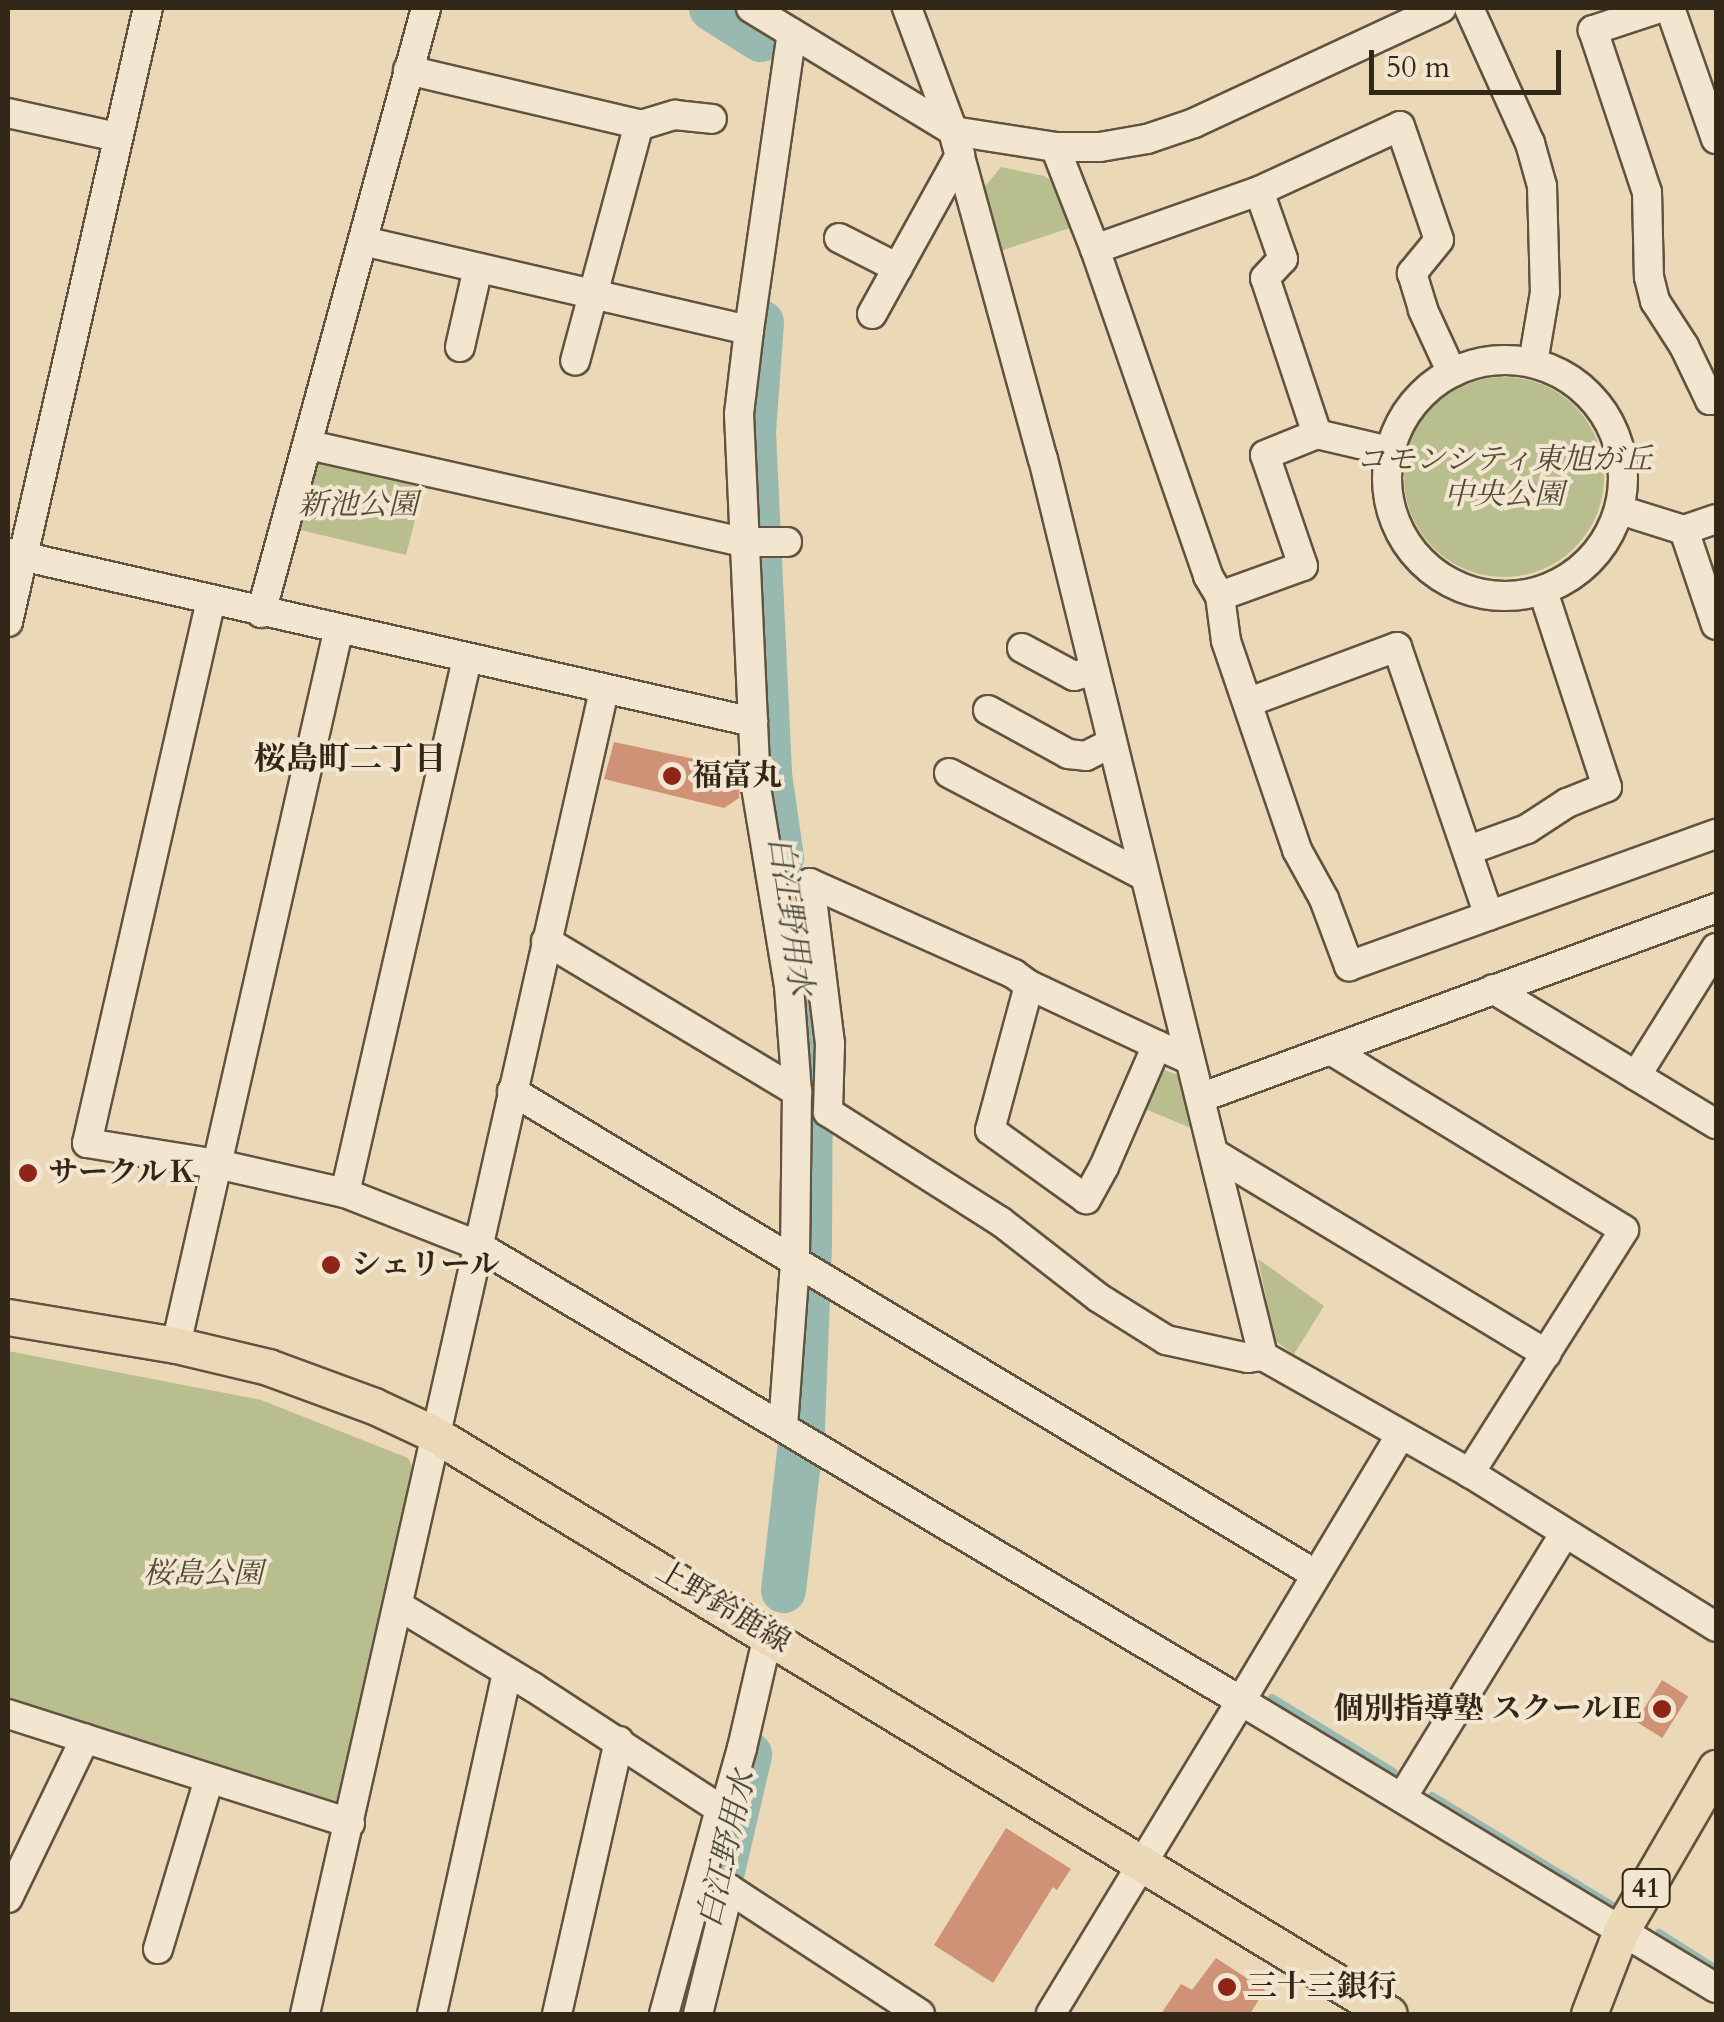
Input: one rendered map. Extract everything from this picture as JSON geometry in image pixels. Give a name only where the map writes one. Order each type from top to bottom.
[{"type":"main road","name":"上野鈴鹿線","points":[[8,1317],[176,1345],[268,1367],[374,1406],[434,1434],[1389,2014]]},
{"type":"main road","name":"41","points":[[1589,2014],[1621,1930],[1716,1768]]},
{"type":"street","points":[[8,622],[15,555],[148,8]]},
{"type":"street","points":[[260,612],[426,8]]},
{"type":"street","points":[[751,8],[956,143],[1055,147],[1100,147],[1147,139],[1194,123],[1442,8]]},
{"type":"street","points":[[907,8],[956,143],[1042,459],[1264,1356]]},
{"type":"street","points":[[1469,8],[1530,143],[1542,186],[1545,292],[1534,362]]},
{"type":"street","points":[[1660,8],[1593,30],[1647,192],[1649,277],[1655,301],[1684,346],[1710,400],[1716,398]]},
{"type":"street","points":[[1670,8],[1716,139]]},
{"type":"street","points":[[792,33],[739,414],[756,787],[789,986],[797,1092],[795,1433]]},
{"type":"street","points":[[408,70],[638,126],[675,116],[712,119]]},
{"type":"street","points":[[8,113],[117,137]]},
{"type":"street","points":[[575,361],[590,292],[638,126]]},
{"type":"street","points":[[1095,249],[1258,191],[1400,126],[1439,240],[1412,273],[1423,310],[1452,373]]},
{"type":"street","points":[[872,314],[898,268],[956,143]]},
{"type":"street","points":[[1055,147],[1095,249],[1208,576],[1220,596],[1226,641],[1297,850],[1324,898],[1348,966],[1716,834]]},
{"type":"street","points":[[1258,191],[1283,260],[1265,278],[1317,434]]},
{"type":"street","points":[[839,238],[898,268]]},
{"type":"street","points":[[364,241],[748,330]]},
{"type":"street","points":[[460,348],[478,268]]},
{"type":"street","points":[[1506,360],[1534,362],[1572,382],[1607,418],[1622,469],[1620,510],[1592,556],[1569,578],[1543,591],[1482,593],[1428,570],[1408,548],[1393,512],[1387,469],[1389,451],[1414,405],[1452,373],[1506,360]]},
{"type":"street","points":[[1220,596],[1303,566],[1264,455],[1317,434],[1389,451]]},
{"type":"street","points":[[309,445],[746,542],[787,542]]},
{"type":"street","points":[[1620,510],[1684,530],[1716,518]]},
{"type":"street","points":[[1684,530],[1716,625]]},
{"type":"street","points":[[15,555],[338,632],[753,722]]},
{"type":"street","points":[[1469,850],[1527,829],[1567,803],[1607,787],[1543,591]]},
{"type":"street","points":[[212,600],[87,1143],[216,1164],[345,1193],[477,1245],[1403,1796],[1716,1988]]},
{"type":"street","points":[[176,1345],[338,632]]},
{"type":"street","points":[[1248,702],[1397,647],[1489,916]]},
{"type":"street","points":[[1022,648],[1074,676],[1094,671]]},
{"type":"street","points":[[345,1193],[467,660]]},
{"type":"street","points":[[305,2014],[604,690]]},
{"type":"street","points":[[988,710],[1068,754],[1086,756],[1111,743]]},
{"type":"street","points":[[949,772],[1144,876]]},
{"type":"street","points":[[1190,1060],[803,874],[830,1044],[828,1112],[1000,1221],[1098,1298],[1166,1340],[1248,1358],[1264,1356],[1470,1474],[1716,1627]]},
{"type":"street","points":[[1200,1098],[1334,1052],[1716,908]]},
{"type":"street","points":[[546,942],[797,1092]]},
{"type":"street","points":[[1636,1076],[1716,950]]},
{"type":"street","points":[[1029,985],[990,1130],[1086,1199],[1104,1167],[1157,1044]]},
{"type":"street","points":[[1493,989],[1716,1124]]},
{"type":"street","points":[[1334,1052],[1624,1230],[1470,1474]]},
{"type":"street","points":[[512,1092],[1316,1574]]},
{"type":"street","points":[[1215,1154],[1546,1354]]},
{"type":"street","points":[[1051,2014],[1400,1436]]},
{"type":"street","points":[[1403,1796],[1564,1534]]},
{"type":"street","points":[[399,1606],[619,1741],[720,1809]]},
{"type":"street","points":[[664,2014],[720,1809],[727,1801],[742,1748],[768,1635]]},
{"type":"street","points":[[432,2014],[507,1672]]},
{"type":"street","points":[[8,1714],[350,1823]]},
{"type":"street","points":[[8,1898],[85,1738]]},
{"type":"street","points":[[556,2014],[619,1741]]},
{"type":"street","points":[[158,1949],[209,1779]]},
{"type":"street","points":[[698,2014],[729,1890],[920,2014]]},
{"type":"green space","points":[[1001,167],[1044,176],[1059,186],[1073,227],[1000,251],[983,189]]},
{"type":"green space","name":"コモンシティ東旭が丘 中央公園","points":[[1504,377],[1542,385],[1575,406],[1596,439],[1604,477],[1596,515],[1575,548],[1542,569],[1504,577],[1466,569],[1433,548],[1412,515],[1404,477],[1412,439],[1433,406],[1466,385]]},
{"type":"green space","name":"新池公園","points":[[325,459],[425,481],[406,555],[296,529],[312,464]]},
{"type":"green space","points":[[1158,1068],[1182,1076],[1194,1124],[1191,1128],[1143,1108]]},
{"type":"green space","points":[[1258,1259],[1324,1306],[1294,1354],[1275,1341]]},
{"type":"green space","name":"桜島公園","points":[[8,1351],[261,1400],[408,1458],[415,1472],[345,1799],[335,1806],[8,1703]]},
{"type":"building","name":"福富丸","points":[[614,742],[732,767],[740,781],[739,798],[724,808],[604,779]]},
{"type":"building","name":"個別指導塾 スクールIE","points":[[1662,1680],[1688,1696],[1662,1738],[1636,1722]]},
{"type":"building","points":[[1006,1828],[1071,1869],[1057,1890],[1053,1887],[993,1983],[934,1945]]},
{"type":"building","name":"三十三銀行","points":[[1216,1958],[1265,1990],[1250,2014],[1161,2014],[1181,1984],[1192,1990]]},
{"type":"waterway","name":"白江野用水","points":[[711,8],[760,39]]},
{"type":"waterway","name":"白江野用水","points":[[761,322],[753,432],[769,774],[781,857]]},
{"type":"waterway","name":"白江野用水","points":[[783,1590],[802,1427],[809,1242],[810,1052],[793,930]]},
{"type":"waterway","name":"白江野用水","points":[[1272,1698],[1393,1772]]},
{"type":"waterway","name":"白江野用水","points":[[707,1935],[749,1754]]},
{"type":"waterway","name":"白江野用水","points":[[1432,1796],[1611,1905]]},
{"type":"waterway","name":"白江野用水","points":[[1659,1933],[1716,1969]]},
{"type":"place","name":"福富丸","points":[[672,776]]},
{"type":"place","name":"サークルＫ","points":[[28,1173]]},
{"type":"place","name":"シェリール","points":[[331,1265]]},
{"type":"place","name":"個別指導塾 スクールIE","points":[[1662,1709]]},
{"type":"place","name":"三十三銀行","points":[[1227,1987]]},
{"type":"district","name":"桜島町二丁目","points":[[350,759]]}]
